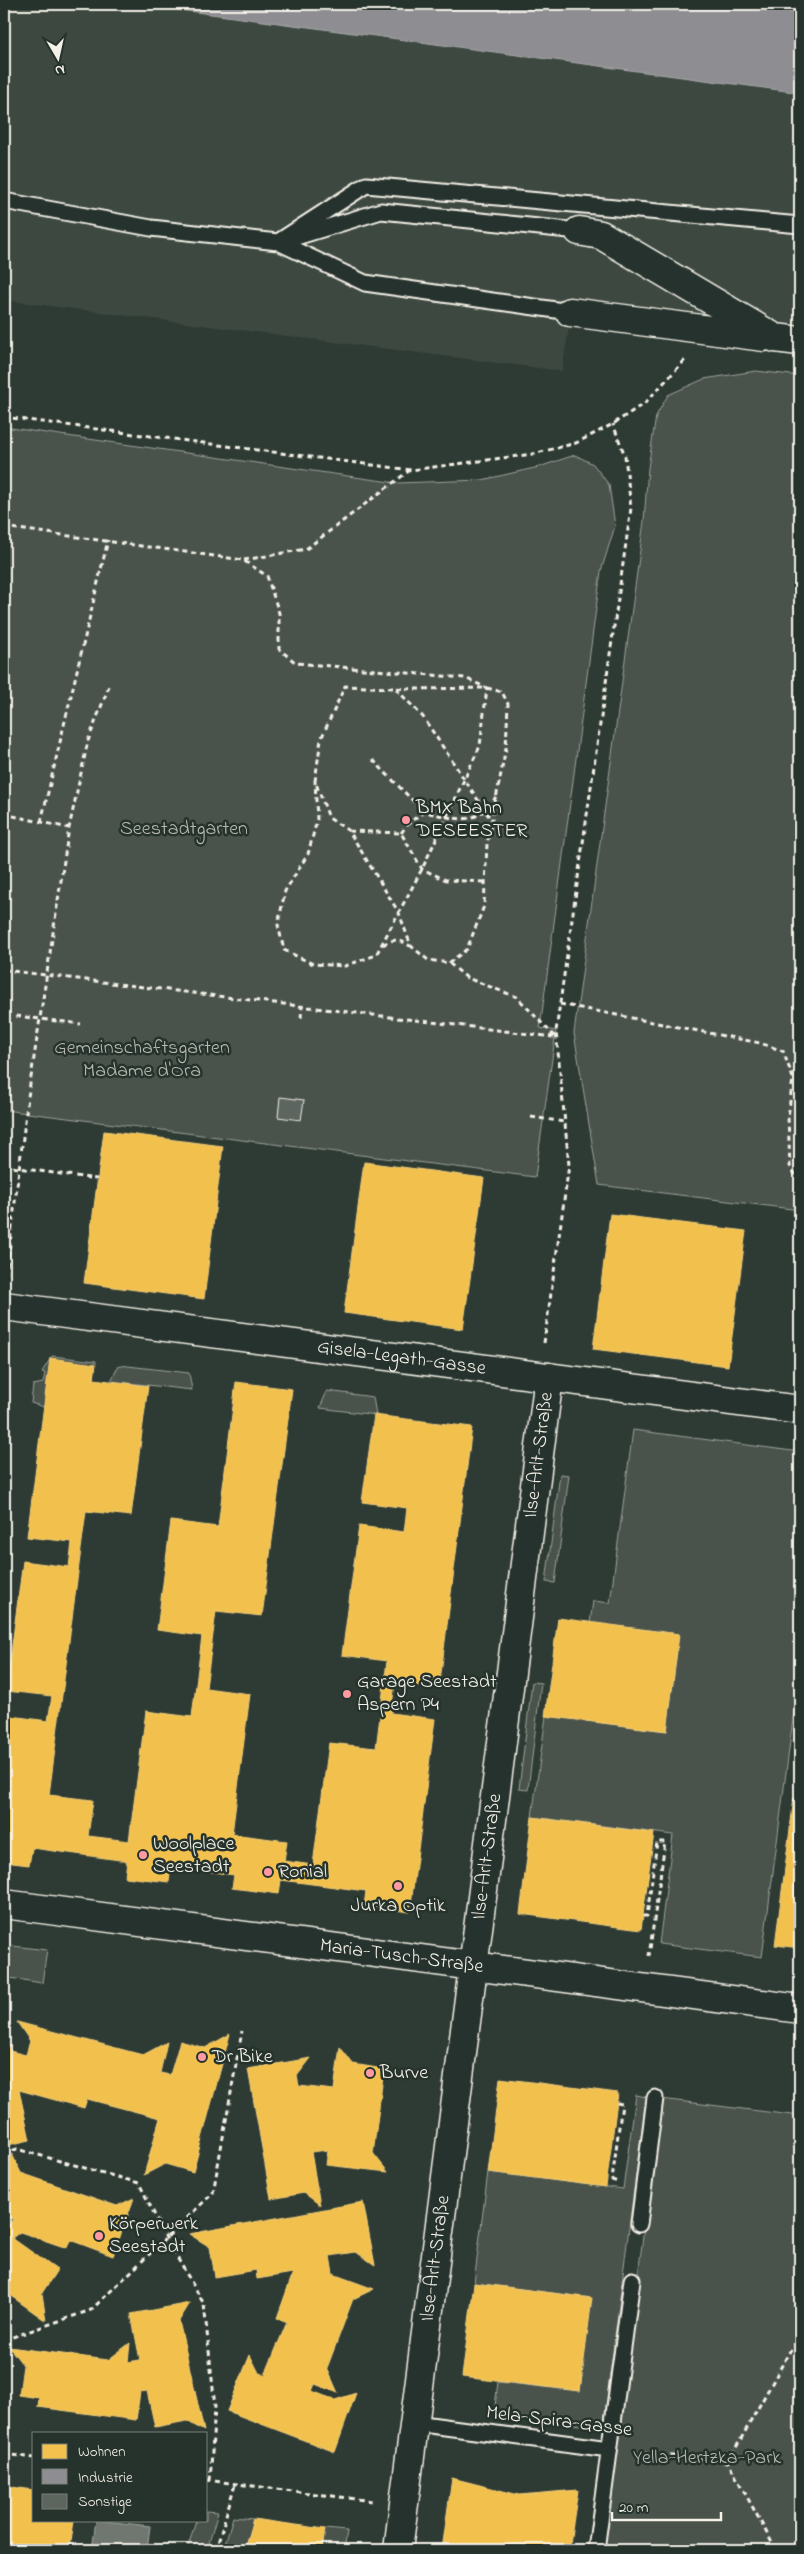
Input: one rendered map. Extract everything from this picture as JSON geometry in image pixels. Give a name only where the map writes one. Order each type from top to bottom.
[{"type":"street","points":[[579,231],[601,235],[788,340]]},
{"type":"street","points":[[570,312],[788,340]]},
{"type":"street","name":"Gisela-Legath-Gasse","points":[[4,1294],[548,1377],[800,1410]]},
{"type":"street","name":"Ilse-Arlt-Straße","points":[[398,2550],[548,1377]]},
{"type":"street","name":"Maria-Tusch-Straße","points":[[4,1904],[800,2009]]},
{"type":"lane","points":[[278,242],[366,186],[800,225]]},
{"type":"lane","points":[[4,201],[151,228],[278,242],[365,283],[570,312]]},
{"type":"lane","points":[[278,242],[382,211],[579,231]]},
{"type":"lane","points":[[639,2224],[655,2098]]},
{"type":"lane","points":[[596,2550],[632,2280]]},
{"type":"lane","name":"Mela-Spira-Gasse","points":[[415,2422],[609,2449]]},
{"type":"path","points":[[4,417],[411,470],[533,454],[576,442],[613,424],[646,402],[694,351],[698,328]]},
{"type":"path","name":"Ilse-Arlt-Straße","points":[[548,1377],[544,1342],[569,1165],[555,1038],[631,508],[625,456],[613,424]]},
{"type":"path","points":[[4,527],[243,560],[306,549],[411,470]]},
{"type":"path","points":[[41,822],[108,540]]},
{"type":"path","points":[[243,560],[268,576],[279,613],[280,649],[296,663],[464,678],[502,692],[508,704],[506,748],[487,844],[484,906],[467,949],[449,963]]},
{"type":"path","points":[[4,1294],[39,1018],[69,828],[88,741],[109,686]]},
{"type":"path","points":[[345,686],[487,688],[480,746],[422,869],[376,955],[345,966],[312,964],[284,950],[278,925],[285,891],[308,854],[313,837],[317,820],[315,781],[321,740],[345,686]]},
{"type":"path","points":[[396,688],[423,717],[487,810],[492,821]]},
{"type":"path","points":[[373,760],[424,812],[462,821],[487,810],[498,794]]},
{"type":"path","points":[[315,781],[328,818],[349,831],[399,913],[411,946]]},
{"type":"path","points":[[401,833],[411,821],[424,812]]},
{"type":"path","points":[[4,814],[69,828]]},
{"type":"path","points":[[349,831],[401,833]]},
{"type":"path","points":[[401,833],[422,869],[446,880],[485,882]]},
{"type":"path","points":[[381,946],[390,940],[400,939],[428,960],[449,963],[467,978],[517,997],[555,1038]]},
{"type":"path","points":[[4,970],[555,1038]]},
{"type":"path","points":[[560,1004],[760,1043],[783,1051],[793,1078],[788,1117],[790,1166],[800,1182]]},
{"type":"path","points":[[301,1018],[302,1006]]},
{"type":"path","points":[[16,1016],[81,1024]]},
{"type":"path","points":[[531,1117],[565,1122]]},
{"type":"path","points":[[4,1166],[98,1179]]},
{"type":"path","points":[[643,1916],[647,1916],[657,1842],[665,1842],[649,1957]]},
{"type":"path","points":[[4,2340],[91,2310],[167,2240],[213,2193],[242,2032]]},
{"type":"path","points":[[4,2153],[17,2149],[139,2183],[167,2240],[204,2304],[215,2407],[208,2480],[404,2506]]},
{"type":"path","points":[[776,2550],[728,2462],[800,2333]]},
{"type":"path","name":"Mela-Spira-Gasse","points":[[609,2449],[728,2462]]},
{"type":"path","points":[[4,2454],[32,2458]]},
{"type":"path","points":[[216,2550],[235,2484]]},
{"type":"shaded area","points":[[4,4],[800,4],[800,357],[569,327],[562,371],[4,300]]},
{"type":"shaded area","points":[[96,2522],[150,2526],[147,2550],[92,2550]]},
{"type":"green space","points":[[756,371],[800,376],[800,1210],[599,1185],[574,1033],[644,521],[648,468],[656,416],[668,395],[704,379]]},
{"type":"green space","points":[[4,427],[397,483],[482,480],[539,467],[575,455],[593,464],[609,485],[615,526],[601,571],[540,1028],[556,1031],[535,1177],[4,1110]]},
{"type":"green space","points":[[52,1356],[96,1361],[94,1379],[44,1407],[31,1403],[33,1385],[43,1383],[45,1373],[42,1372]]},
{"type":"green space","points":[[119,1365],[189,1373],[192,1390],[111,1381]]},
{"type":"green space","points":[[327,1391],[373,1397],[376,1415],[320,1408]]},
{"type":"green space","points":[[633,1430],[800,1452],[800,1665],[762,1957],[659,1944],[673,1835],[532,1817],[546,1716],[667,1731],[679,1634],[590,1623],[593,1601],[610,1603]]},
{"type":"green space","points":[[560,1474],[569,1475],[555,1583],[546,1582]]},
{"type":"green space","points":[[532,1682],[541,1683],[528,1790],[519,1789]]},
{"type":"green space","points":[[4,1945],[47,1950],[42,1983],[4,1977]]},
{"type":"green space","points":[[636,2095],[646,2097],[603,2428],[494,2414],[498,2382],[580,2391],[591,2298],[474,2283],[488,2172],[623,2189]]},
{"type":"green space","name":"Yella-Hertzka-Park","points":[[661,2099],[800,2116],[800,2550],[602,2550]]},
{"type":"green space","points":[[208,2511],[218,2512],[207,2550],[187,2550],[195,2522],[208,2522]]},
{"type":"green space","points":[[233,2517],[253,2519],[244,2550],[223,2550]]},
{"type":"green space","points":[[325,2529],[347,2531],[344,2550],[322,2550]]},
{"type":"building: Wohnen","points":[[104,1131],[223,1146],[204,1299],[84,1283]]},
{"type":"building: Wohnen","points":[[364,1162],[484,1178],[463,1329],[344,1313]]},
{"type":"building: Wohnen","points":[[610,1214],[746,1231],[728,1366],[593,1349]]},
{"type":"building: Wohnen","points":[[50,1358],[96,1364],[94,1379],[148,1386],[131,1516],[86,1511],[49,1795],[93,1800],[88,1836],[129,1841],[146,1711],[192,1717],[202,1636],[157,1630],[171,1521],[218,1527],[236,1382],[292,1389],[262,1616],[216,1611],[206,1688],[250,1694],[232,1834],[287,1841],[284,1861],[313,1865],[329,1743],[376,1748],[387,1661],[342,1655],[359,1526],[404,1532],[407,1508],[362,1502],[374,1415],[472,1427],[439,1689],[395,1683],[391,1713],[435,1719],[410,1912],[364,1906],[366,1891],[281,1880],[279,1894],[232,1888],[234,1875],[171,1866],[169,1882],[125,1877],[127,1861],[32,1848],[29,1865],[4,1862],[4,1715],[48,1721],[52,1696],[6,1691],[23,1561],[69,1567],[72,1542],[27,1537]]},
{"type":"building: Wohnen","points":[[558,1618],[679,1634],[667,1731],[545,1716]]},
{"type":"building: Wohnen","points":[[794,1798],[800,1799],[800,1948],[775,1945]]},
{"type":"building: Wohnen","points":[[532,1817],[654,1833],[641,1930],[520,1914]]},
{"type":"building: Wohnen","points":[[17,2022],[143,2055],[167,2042],[160,2073],[170,2075],[180,2041],[205,2048],[230,2034],[193,2172],[165,2164],[144,2175],[160,2118],[87,2099],[84,2108],[19,2090],[30,2140],[4,2146],[4,2024],[10,2051],[26,2055],[30,2041]]},
{"type":"building: Wohnen","points":[[340,2047],[353,2064],[384,2069],[373,2153],[388,2172],[326,2165],[328,2150],[311,2152],[320,2205],[304,2193],[271,2199],[248,2069],[311,2058],[297,2076],[299,2086],[334,2090]]},
{"type":"building: Wohnen","points":[[500,2078],[618,2093],[606,2187],[488,2172]]},
{"type":"building: Wohnen","points":[[12,2154],[21,2173],[117,2206],[134,2198],[113,2256],[70,2240],[67,2248],[20,2232],[12,2238],[57,2270],[42,2293],[46,2321],[4,2291],[4,2231],[13,2219],[4,2216],[4,2179]]},
{"type":"building: Wohnen","points":[[363,2202],[375,2265],[356,2252],[330,2256],[333,2274],[374,2289],[353,2299],[327,2368],[338,2393],[315,2384],[312,2391],[335,2400],[356,2393],[335,2452],[227,2411],[250,2355],[259,2373],[265,2375],[287,2322],[277,2318],[293,2273],[257,2279],[256,2270],[215,2277],[210,2247],[189,2234]]},
{"type":"building: Wohnen","points":[[474,2283],[592,2298],[580,2391],[462,2377]]},
{"type":"building: Wohnen","points":[[190,2303],[179,2321],[204,2431],[187,2421],[155,2427],[147,2391],[140,2392],[136,2420],[38,2407],[39,2398],[19,2395],[23,2365],[9,2347],[108,2360],[130,2343],[128,2362],[140,2360],[131,2314]]},
{"type":"building: Wohnen","points":[[452,2478],[519,2495],[578,2490],[569,2550],[442,2550]]},
{"type":"building: Wohnen","points":[[4,2486],[32,2490],[32,2522],[74,2522],[70,2550],[4,2550]]},
{"type":"building: Wohnen","points":[[253,2519],[325,2529],[322,2550],[244,2550]]},
{"type":"building: Industrie","points":[[136,4],[800,4],[800,45],[794,92]]},
{"type":"building: Sonstige","points":[[280,1097],[304,1100],[301,1120],[278,1117]]},
{"type":"place","name":"BMX Bahn DESEESTER","points":[[406,820]]},
{"type":"place","name":"Garage Seestadt Aspern P4","points":[[347,1694]]},
{"type":"place","name":"Woolplace Seestadt","points":[[143,1855]]},
{"type":"place","name":"Ronial","points":[[268,1872]]},
{"type":"place","name":"Jurka Optik","points":[[398,1886]]},
{"type":"place","name":"Dr Bike","points":[[202,2057]]},
{"type":"place","name":"Burve","points":[[370,2073]]},
{"type":"place","name":"Körperwerk Seestadt","points":[[99,2236]]},
{"type":"park label","name":"Seestadtgarten","points":[[184,829]]},
{"type":"park label","name":"Gemeinschaftsgarten Madame d'Ora","points":[[142,1060]]}]
